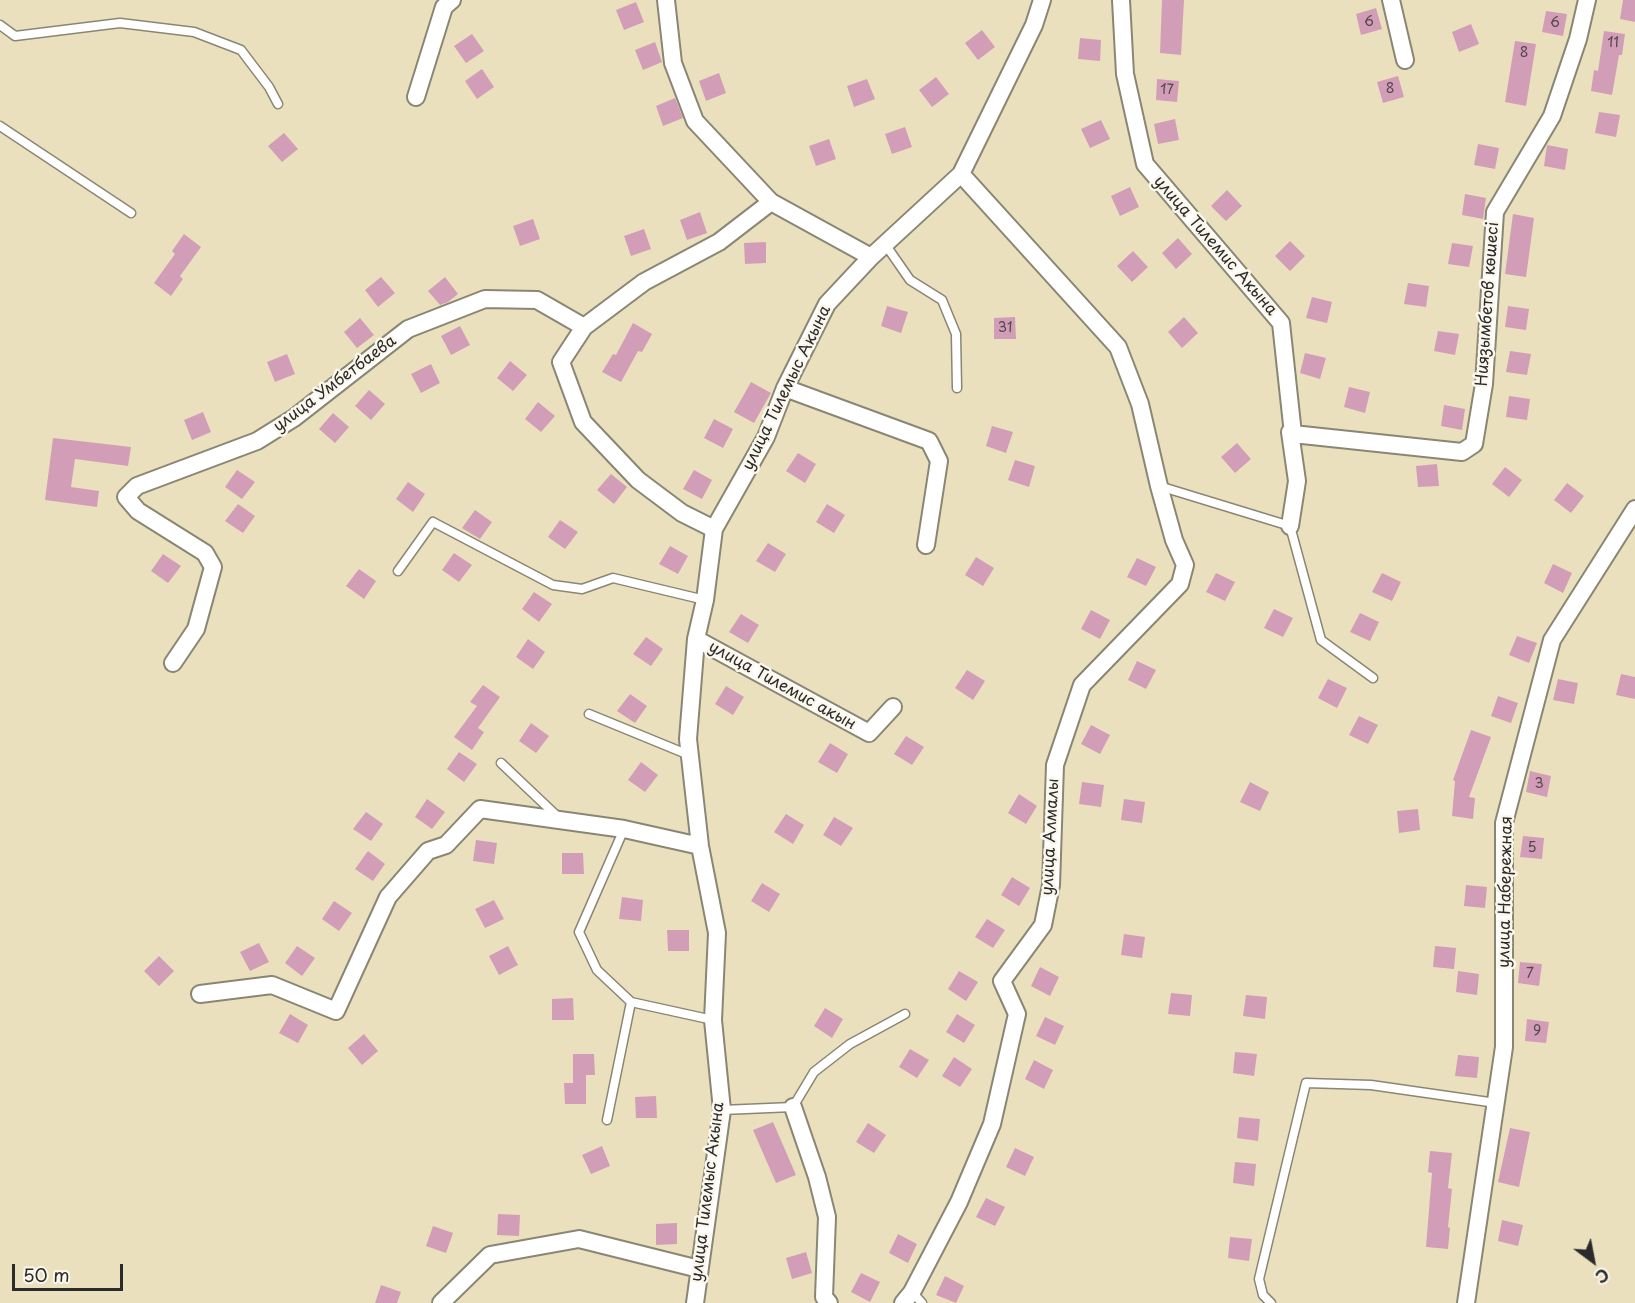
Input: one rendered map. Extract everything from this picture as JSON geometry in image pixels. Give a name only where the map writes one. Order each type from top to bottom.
[{"type":"street","points":[[416,97],[444,8],[452,0]]},
{"type":"street","points":[[666,0],[673,63],[695,122],[771,202],[871,257]]},
{"type":"street","name":"улица Тилемыс Акына","points":[[695,1303],[722,1110],[713,1020],[717,933],[700,846],[688,739],[696,639],[705,600],[714,529],[766,437],[785,388],[826,304],[871,257],[961,174],[1034,25],[1042,0]]},
{"type":"street","name":"улица Тилемис Акына","points":[[1121,0],[1125,75],[1145,164],[1281,323],[1293,434],[1290,432],[1297,481],[1290,526]]},
{"type":"street","points":[[1391,0],[1404,60]]},
{"type":"street","name":"Ниязымбетов көшесі","points":[[1293,434],[1462,452],[1474,444],[1484,384],[1495,212],[1552,116],[1578,39],[1587,0]]},
{"type":"street","points":[[961,174],[1118,347],[1140,404],[1159,486]]},
{"type":"street","points":[[714,529],[682,513],[638,480],[583,422],[561,362],[584,327],[644,282],[719,242],[771,202]]},
{"type":"street","name":"улица Умбетбаева","points":[[173,663],[195,629],[213,567],[205,554],[138,511],[126,497],[137,486],[257,441],[294,418],[408,329],[485,300],[537,300],[584,327]]},
{"type":"street","points":[[785,388],[928,441],[939,461],[926,545]]},
{"type":"street","name":"улица Алмалы","points":[[912,1299],[959,1202],[992,1124],[1017,1014],[1002,981],[1043,925],[1051,885],[1054,765],[1082,685],[1180,584],[1185,566],[1174,540],[1159,486]]},
{"type":"street","name":"улица Набережная","points":[[1466,1303],[1504,1047],[1504,823],[1551,640],[1635,509]]},
{"type":"street","name":"улица Тилемис акын","points":[[696,639],[869,733],[892,707]]},
{"type":"street","points":[[200,994],[272,985],[336,1011],[388,897],[428,851],[446,845],[480,810],[624,829],[700,846]]},
{"type":"street","points":[[793,1107],[817,1177],[827,1217],[824,1297],[829,1303]]},
{"type":"street","points":[[441,1303],[490,1255],[579,1239],[699,1269]]},
{"type":"lane","points":[[0,25],[15,36],[120,22],[194,32],[241,50],[278,104]]},
{"type":"lane","points":[[0,126],[131,213]]},
{"type":"lane","points":[[885,244],[910,280],[942,300],[956,334],[957,388]]},
{"type":"lane","points":[[1159,486],[1290,526],[1321,640],[1372,678]]},
{"type":"lane","points":[[398,571],[434,522],[553,585],[582,589],[613,578],[705,600]]},
{"type":"lane","points":[[589,714],[690,755]]},
{"type":"lane","points":[[501,763],[561,821]]},
{"type":"lane","points":[[624,829],[579,932],[597,970],[631,1002],[713,1020]]},
{"type":"lane","points":[[607,1120],[631,1002]]},
{"type":"lane","points":[[722,1110],[793,1107],[814,1072],[850,1044],[905,1014]]},
{"type":"lane","points":[[1271,1303],[1263,1295],[1259,1279],[1306,1083],[1371,1085],[1496,1103]]},
{"type":"building","points":[[1162,0],[1184,0],[1181,55],[1160,53]]},
{"type":"building","points":[[1623,0],[1635,0],[1635,22],[1620,19]]},
{"type":"building","points":[[636,2],[644,22],[624,30],[616,10]]},
{"type":"building","points":[[1376,8],[1382,29],[1361,35],[1356,14]]},
{"type":"building","points":[[1546,11],[1567,14],[1563,36],[1542,32]]},
{"type":"building","points":[[1471,24],[1479,44],[1459,52],[1452,32]]},
{"type":"building","points":[[982,30],[995,47],[978,60],[965,43]]},
{"type":"building","points":[[1604,31],[1625,34],[1612,95],[1591,91],[1594,70],[1598,71]]},
{"type":"building","points":[[472,34],[484,51],[466,63],[454,46]]},
{"type":"building","points":[[1080,38],[1101,40],[1100,61],[1078,59]]},
{"type":"building","points":[[1515,41],[1536,44],[1526,106],[1505,102]]},
{"type":"building","points":[[655,42],[662,62],[643,70],[635,50]]},
{"type":"building","points":[[482,69],[494,87],[477,99],[465,81]]},
{"type":"building","points":[[719,73],[726,93],[706,101],[699,81]]},
{"type":"building","points":[[1398,76],[1404,97],[1383,103],[1377,82]]},
{"type":"building","points":[[936,77],[949,94],[932,107],[919,90]]},
{"type":"building","points":[[867,79],[875,99],[854,107],[847,86]]},
{"type":"building","points":[[1157,79],[1179,81],[1177,102],[1156,100]]},
{"type":"building","points":[[675,98],[683,118],[663,126],[656,106]]},
{"type":"building","points":[[1599,112],[1620,115],[1616,137],[1595,133]]},
{"type":"building","points":[[1175,119],[1179,140],[1158,144],[1154,124]]},
{"type":"building","points":[[1101,120],[1110,139],[1090,148],[1081,129]]},
{"type":"building","points":[[905,127],[912,147],[892,154],[885,134]]},
{"type":"building","points":[[284,133],[298,149],[282,162],[268,146]]},
{"type":"building","points":[[829,139],[836,159],[816,166],[809,146]]},
{"type":"building","points":[[1478,144],[1499,148],[1495,169],[1474,165]]},
{"type":"building","points":[[1547,145],[1568,149],[1565,170],[1544,166]]},
{"type":"building","points":[[1130,187],[1139,207],[1120,216],[1111,196]]},
{"type":"building","points":[[1227,190],[1242,206],[1226,221],[1211,206]]},
{"type":"building","points":[[1465,194],[1486,198],[1483,219],[1462,215]]},
{"type":"building","points":[[700,212],[707,233],[687,240],[680,220]]},
{"type":"building","points":[[1513,214],[1534,218],[1526,277],[1505,274]]},
{"type":"building","points":[[533,219],[540,239],[520,246],[513,226]]},
{"type":"building","points":[[644,229],[651,249],[631,256],[624,236]]},
{"type":"building","points":[[184,234],[201,247],[180,276],[183,279],[171,296],[154,283],[175,254],[172,251]]},
{"type":"building","points":[[1178,238],[1192,254],[1176,269],[1162,253]]},
{"type":"building","points":[[1290,241],[1305,256],[1290,271],[1275,256]]},
{"type":"building","points":[[766,242],[766,263],[745,264],[744,243]]},
{"type":"building","points":[[1452,243],[1473,246],[1469,267],[1448,264]]},
{"type":"building","points":[[1133,251],[1148,267],[1132,282],[1117,266]]},
{"type":"building","points":[[381,277],[395,293],[378,307],[365,290]]},
{"type":"building","points":[[445,277],[458,294],[440,305],[428,291]]},
{"type":"building","points":[[1408,283],[1429,286],[1426,307],[1404,304]]},
{"type":"building","points":[[1312,297],[1332,302],[1327,323],[1306,318]]},
{"type":"building","points":[[887,306],[908,312],[901,333],[881,326]]},
{"type":"building","points":[[1508,306],[1529,309],[1526,330],[1505,327]]},
{"type":"building","points":[[1015,317],[1016,339],[994,339],[994,318]]},
{"type":"building","points":[[1184,317],[1198,333],[1182,348],[1168,332]]},
{"type":"building","points":[[360,318],[374,335],[357,348],[344,332]]},
{"type":"building","points":[[633,323],[652,334],[642,352],[638,351],[621,382],[602,372],[613,354],[616,355]]},
{"type":"building","points":[[460,326],[470,345],[451,355],[441,336]]},
{"type":"building","points":[[1438,331],[1459,334],[1455,355],[1434,351]]},
{"type":"building","points":[[1510,351],[1531,354],[1527,375],[1506,372]]},
{"type":"building","points":[[1305,353],[1326,358],[1320,379],[1300,373]]},
{"type":"building","points":[[287,354],[295,374],[275,382],[267,362]]},
{"type":"building","points":[[510,361],[527,375],[513,391],[497,378]]},
{"type":"building","points":[[431,364],[440,383],[421,393],[411,374]]},
{"type":"building","points":[[751,382],[771,393],[754,423],[734,412]]},
{"type":"building","points":[[1349,387],[1370,392],[1365,413],[1344,407]]},
{"type":"building","points":[[369,390],[385,404],[371,420],[355,406]]},
{"type":"building","points":[[1509,396],[1530,399],[1527,420],[1506,417]]},
{"type":"building","points":[[538,402],[555,416],[541,432],[525,419]]},
{"type":"building","points":[[1444,405],[1465,409],[1462,430],[1441,426]]},
{"type":"building","points":[[203,412],[211,432],[192,440],[184,420]]},
{"type":"building","points":[[333,413],[349,427],[335,443],[319,429]]},
{"type":"building","points":[[714,419],[733,429],[723,448],[704,438]]},
{"type":"building","points":[[992,426],[1013,432],[1006,453],[986,446]]},
{"type":"building","points":[[53,438],[131,447],[128,466],[75,459],[71,487],[99,491],[97,507],[45,500]]},
{"type":"building","points":[[1237,443],[1251,459],[1235,473],[1221,457]]},
{"type":"building","points":[[798,453],[816,464],[805,483],[786,471]]},
{"type":"building","points":[[1015,460],[1035,466],[1029,487],[1008,480]]},
{"type":"building","points":[[1437,464],[1439,486],[1418,487],[1416,466]]},
{"type":"building","points":[[1505,467],[1522,480],[1509,497],[1492,484]]},
{"type":"building","points":[[237,470],[255,482],[242,499],[225,487]]},
{"type":"building","points":[[694,470],[712,480],[702,499],[683,489]]},
{"type":"building","points":[[611,474],[627,487],[614,504],[597,490]]},
{"type":"building","points":[[408,482],[425,494],[413,512],[396,499]]},
{"type":"building","points":[[1567,483],[1584,496],[1571,513],[1554,500]]},
{"type":"building","points":[[238,504],[255,516],[243,533],[225,521]]},
{"type":"building","points":[[827,504],[845,515],[834,533],[816,522]]},
{"type":"building","points":[[475,510],[492,522],[480,539],[462,528]]},
{"type":"building","points":[[560,520],[578,532],[565,549],[548,537]]},
{"type":"building","points":[[768,543],[786,554],[775,572],[756,561]]},
{"type":"building","points":[[670,546],[688,556],[678,574],[659,564]]},
{"type":"building","points":[[454,553],[472,565],[459,582],[442,570]]},
{"type":"building","points":[[163,554],[181,566],[168,583],[151,571]]},
{"type":"building","points":[[976,557],[994,568],[983,586],[965,575]]},
{"type":"building","points":[[1137,558],[1156,567],[1146,586],[1127,577]]},
{"type":"building","points":[[1553,564],[1572,573],[1563,593],[1544,583]]},
{"type":"building","points":[[359,569],[376,581],[364,599],[346,586]]},
{"type":"building","points":[[1216,573],[1235,582],[1225,601],[1206,592]]},
{"type":"building","points":[[1382,573],[1401,582],[1392,601],[1372,592]]},
{"type":"building","points":[[534,592],[552,604],[539,622],[522,609]]},
{"type":"building","points":[[1274,609],[1293,618],[1283,637],[1264,628]]},
{"type":"building","points":[[1091,610],[1110,620],[1100,639],[1081,629]]},
{"type":"building","points":[[1360,613],[1379,622],[1370,641],[1350,632]]},
{"type":"building","points":[[741,614],[759,625],[748,643],[729,632]]},
{"type":"building","points":[[1517,636],[1537,643],[1529,663],[1509,655]]},
{"type":"building","points":[[646,637],[663,649],[651,666],[633,654]]},
{"type":"building","points":[[528,639],[545,652],[533,669],[516,657]]},
{"type":"building","points":[[1137,661],[1156,670],[1146,689],[1128,680]]},
{"type":"building","points":[[967,670],[985,681],[973,700],[955,688]]},
{"type":"building","points":[[1621,674],[1635,677],[1635,699],[1616,695]]},
{"type":"building","points":[[1328,679],[1347,688],[1337,708],[1318,698]]},
{"type":"building","points":[[1558,679],[1578,683],[1574,704],[1553,700]]},
{"type":"building","points":[[483,685],[500,697],[478,728],[484,732],[472,750],[454,737],[477,706],[470,702]]},
{"type":"building","points":[[726,686],[744,697],[733,715],[715,704]]},
{"type":"building","points":[[630,694],[647,706],[635,723],[617,711]]},
{"type":"building","points":[[1498,696],[1518,703],[1511,723],[1491,716]]},
{"type":"building","points":[[1359,716],[1378,725],[1368,744],[1349,735]]},
{"type":"building","points":[[531,723],[549,736],[536,753],[519,741]]},
{"type":"building","points":[[1091,725],[1110,735],[1100,754],[1081,744]]},
{"type":"building","points":[[1471,730],[1491,737],[1469,797],[1475,798],[1473,819],[1452,816],[1455,781],[1453,780]]},
{"type":"building","points":[[906,736],[924,747],[912,765],[894,754]]},
{"type":"building","points":[[830,743],[848,754],[837,773],[818,762]]},
{"type":"building","points":[[459,752],[477,764],[464,782],[447,769]]},
{"type":"building","points":[[641,762],[658,775],[645,792],[628,780]]},
{"type":"building","points":[[1530,771],[1551,776],[1547,797],[1526,792]]},
{"type":"building","points":[[1082,782],[1104,785],[1101,807],[1079,804]]},
{"type":"building","points":[[1250,782],[1269,792],[1260,811],[1240,802]]},
{"type":"building","points":[[1019,794],[1037,806],[1026,824],[1008,813]]},
{"type":"building","points":[[427,799],[445,812],[432,829],[415,817]]},
{"type":"building","points":[[1124,799],[1145,802],[1142,823],[1121,820]]},
{"type":"building","points":[[1418,809],[1420,830],[1399,833],[1397,811]]},
{"type":"building","points":[[366,812],[383,824],[371,841],[353,829]]},
{"type":"building","points":[[786,814],[804,825],[793,844],[774,832]]},
{"type":"building","points":[[834,817],[853,828],[841,846],[823,835]]},
{"type":"building","points":[[1523,836],[1544,838],[1542,859],[1520,857]]},
{"type":"building","points":[[476,840],[497,843],[494,864],[473,861]]},
{"type":"building","points":[[368,851],[385,864],[373,881],[355,869]]},
{"type":"building","points":[[562,853],[583,853],[584,874],[562,874]]},
{"type":"building","points":[[1012,877],[1030,888],[1019,906],[1001,895]]},
{"type":"building","points":[[762,883],[780,894],[769,912],[751,901]]},
{"type":"building","points":[[1466,885],[1487,887],[1485,908],[1464,906]]},
{"type":"building","points":[[622,897],[643,900],[641,921],[619,919]]},
{"type":"building","points":[[494,900],[504,919],[485,928],[475,909]]},
{"type":"building","points":[[334,901],[352,913],[339,931],[322,919]]},
{"type":"building","points":[[987,919],[1005,930],[993,948],[975,937]]},
{"type":"building","points":[[667,930],[689,930],[689,951],[668,951]]},
{"type":"building","points":[[1124,934],[1145,937],[1142,958],[1121,955]]},
{"type":"building","points":[[259,943],[269,962],[250,971],[240,952]]},
{"type":"building","points":[[297,946],[315,958],[302,976],[285,963]]},
{"type":"building","points":[[508,946],[518,965],[499,975],[489,956]]},
{"type":"building","points":[[1435,946],[1456,948],[1454,969],[1433,967]]},
{"type":"building","points":[[159,956],[174,971],[159,986],[144,971]]},
{"type":"building","points":[[1520,962],[1542,964],[1539,986],[1518,983]]},
{"type":"building","points":[[1040,967],[1059,977],[1050,996],[1031,986]]},
{"type":"building","points":[[959,971],[978,982],[966,1001],[948,989]]},
{"type":"building","points":[[1458,971],[1479,974],[1477,995],[1456,992]]},
{"type":"building","points":[[1171,993],[1192,995],[1190,1016],[1168,1014]]},
{"type":"building","points":[[1246,995],[1267,997],[1265,1019],[1243,1016]]},
{"type":"building","points":[[573,998],[574,1020],[552,1020],[552,999]]},
{"type":"building","points":[[825,1008],[843,1019],[832,1038],[814,1026]]},
{"type":"building","points":[[290,1014],[308,1025],[298,1043],[279,1033]]},
{"type":"building","points":[[957,1014],[975,1025],[964,1043],[946,1032]]},
{"type":"building","points":[[1045,1017],[1064,1026],[1055,1045],[1036,1036]]},
{"type":"building","points":[[1527,1019],[1549,1022],[1546,1043],[1525,1041]]},
{"type":"building","points":[[364,1034],[378,1051],[362,1065],[348,1048]]},
{"type":"building","points":[[910,1049],[929,1060],[917,1078],[899,1067]]},
{"type":"building","points":[[1235,1052],[1257,1054],[1254,1076],[1233,1073]]},
{"type":"building","points":[[573,1054],[594,1054],[595,1075],[586,1075],[586,1104],[565,1104],[564,1083],[573,1083]]},
{"type":"building","points":[[1458,1055],[1479,1057],[1477,1078],[1455,1076]]},
{"type":"building","points":[[954,1057],[972,1069],[960,1087],[942,1076]]},
{"type":"building","points":[[1034,1060],[1053,1070],[1044,1089],[1025,1079]]},
{"type":"building","points":[[656,1096],[657,1118],[636,1118],[635,1097]]},
{"type":"building","points":[[1239,1117],[1260,1119],[1258,1141],[1237,1138]]},
{"type":"building","points":[[773,1122],[796,1175],[776,1183],[753,1130]]},
{"type":"building","points":[[868,1123],[886,1135],[874,1153],[856,1142]]},
{"type":"building","points":[[1510,1128],[1530,1132],[1519,1187],[1498,1182]]},
{"type":"building","points":[[602,1146],[610,1166],[591,1174],[582,1155]]},
{"type":"building","points":[[1015,1148],[1034,1157],[1025,1176],[1006,1167]]},
{"type":"building","points":[[1430,1151],[1452,1153],[1448,1188],[1452,1189],[1448,1249],[1426,1247],[1432,1173],[1428,1172]]},
{"type":"building","points":[[1235,1162],[1256,1164],[1254,1186],[1233,1183]]},
{"type":"building","points":[[986,1198],[1005,1207],[995,1226],[976,1217]]},
{"type":"building","points":[[498,1214],[520,1215],[519,1236],[497,1235]]},
{"type":"building","points":[[1502,1220],[1523,1225],[1518,1246],[1498,1241]]},
{"type":"building","points":[[677,1223],[677,1244],[656,1245],[656,1224]]},
{"type":"building","points":[[433,1226],[453,1233],[446,1253],[426,1246]]},
{"type":"building","points":[[898,1234],[917,1244],[908,1263],[889,1253]]},
{"type":"building","points":[[1230,1237],[1252,1239],[1249,1261],[1228,1258]]},
{"type":"building","points":[[806,1252],[812,1273],[792,1279],[786,1258]]},
{"type":"building","points":[[861,1273],[880,1282],[870,1302],[851,1292]]},
{"type":"building","points":[[945,1276],[964,1286],[956,1303],[936,1295]]},
{"type":"building","points":[[381,1285],[401,1292],[397,1303],[375,1303]]}]
